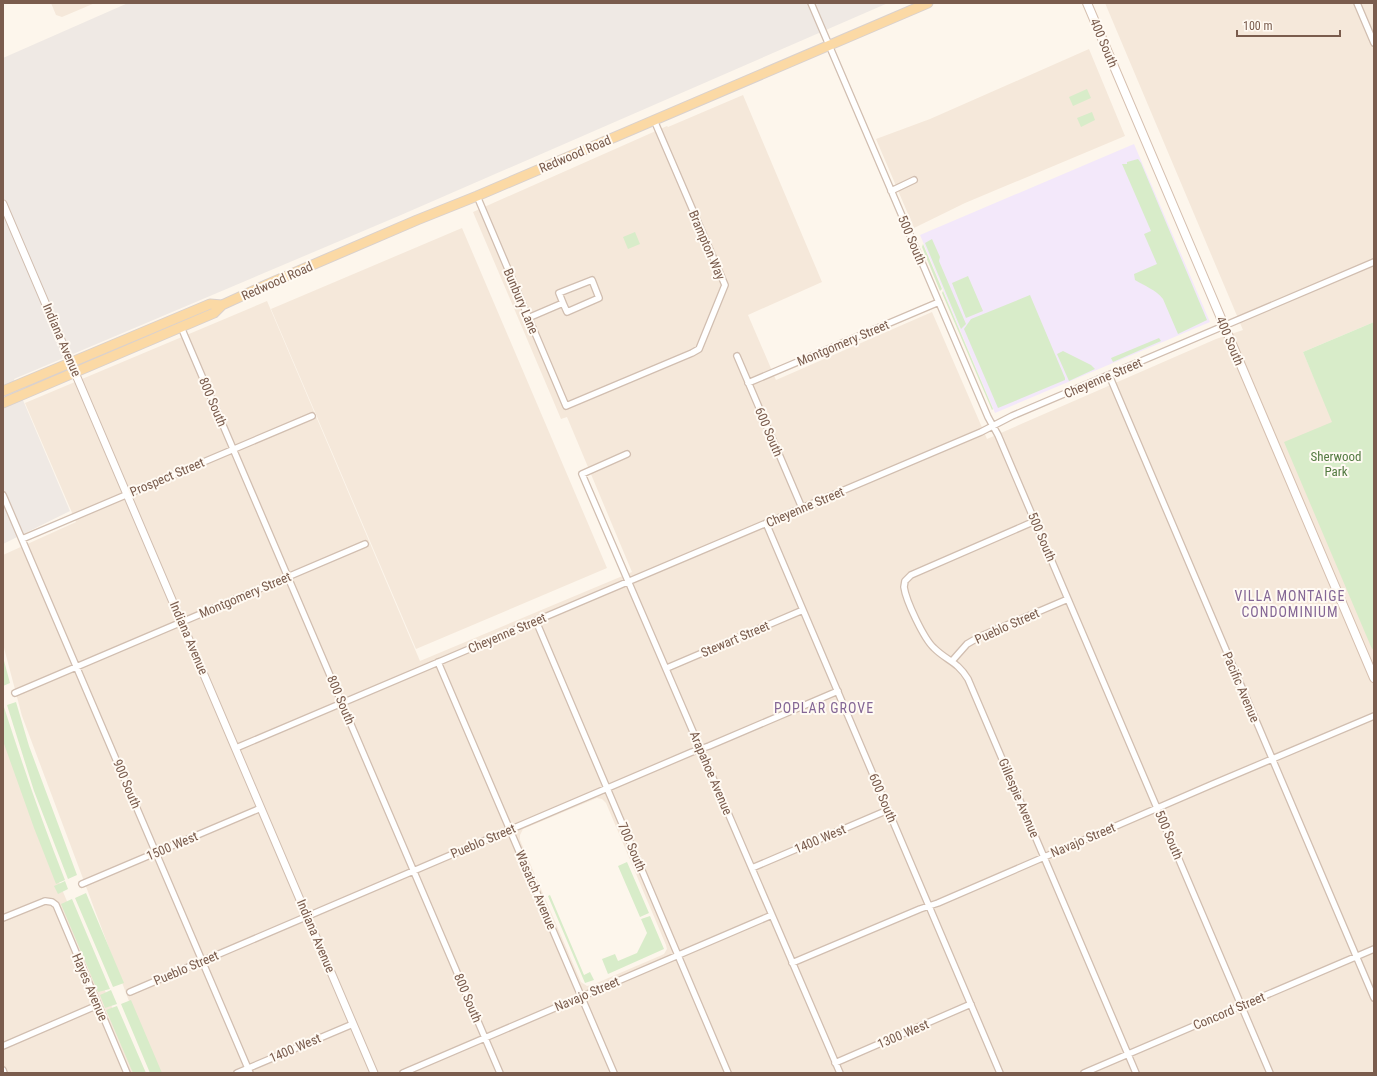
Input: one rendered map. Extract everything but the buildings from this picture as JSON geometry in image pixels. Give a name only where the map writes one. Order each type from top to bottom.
[{"type":"main road","name":"Redwood Road","points":[[3,403],[214,313],[222,305],[418,220],[928,3]]},
{"type":"main road","name":"400 South","points":[[1087,3],[1374,678]]},
{"type":"main road","name":"Redwood Road","points":[[3,391],[210,304],[222,305]]},
{"type":"street","name":"500 South","points":[[811,3],[988,417],[998,435],[1035,521],[1270,1073]]},
{"type":"street","points":[[1357,3],[1374,43]]},
{"type":"street","name":"Brampton Way","points":[[566,406],[698,350],[724,285],[654,120]]},
{"type":"street","points":[[891,191],[914,180]]},
{"type":"street","name":"Bunbury Lane","points":[[477,196],[566,406]]},
{"type":"street","name":"Indiana Avenue","points":[[3,204],[374,1073]]},
{"type":"street","name":"Cheyenne Street","points":[[236,748],[981,432],[1109,375],[1374,262]]},
{"type":"street","points":[[592,280],[600,298],[567,312],[563,303],[559,293],[592,280]]},
{"type":"street","name":"Montgomery Street","points":[[748,383],[939,302]]},
{"type":"street","points":[[528,318],[563,303]]},
{"type":"street","name":"800 South","points":[[181,327],[500,1073]]},
{"type":"street","name":"600 South","points":[[737,356],[802,508]]},
{"type":"street","name":"Pacific Avenue","points":[[1109,375],[1374,998]]},
{"type":"street","name":"Prospect Street","points":[[22,539],[312,416]]},
{"type":"street","name":"Arapahoe Avenue","points":[[627,454],[582,474],[667,668],[840,1073]]},
{"type":"street","name":"900 South","points":[[3,495],[249,1071]]},
{"type":"street","name":"Gillespie Avenue","points":[[1035,521],[911,575],[905,581],[904,591],[925,637],[934,648],[963,671],[972,686],[1136,1073]]},
{"type":"street","name":"600 South","points":[[766,523],[1000,1073]]},
{"type":"street","name":"Montgomery Street","points":[[15,693],[365,544]]},
{"type":"street","name":"Pueblo Street","points":[[952,661],[967,644],[979,637],[1068,599]]},
{"type":"street","name":"Stewart Street","points":[[667,668],[803,610]]},
{"type":"street","name":"700 South","points":[[536,621],[728,1073]]},
{"type":"street","name":"Wasatch Avenue","points":[[438,662],[614,1073]]},
{"type":"street","name":"Pueblo Street","points":[[130,992],[510,829],[838,691]]},
{"type":"street","name":"Navajo Street","points":[[792,963],[1374,716]]},
{"type":"street","name":"1500 West","points":[[82,884],[261,808]]},
{"type":"street","name":"1400 West","points":[[752,868],[888,810]]},
{"type":"street","name":"Hayes Avenue","points":[[3,918],[41,902],[52,902],[56,905],[127,1073]]},
{"type":"street","name":"Navajo Street","points":[[403,1073],[772,915]]},
{"type":"street","name":"Concord Street","points":[[1084,1073],[1374,949]]},
{"type":"street","name":"1300 West","points":[[835,1063],[971,1004]]},
{"type":"street","points":[[3,1046],[98,1005]]},
{"type":"street","name":"1400 West","points":[[237,1073],[249,1071],[353,1024]]},
{"type":"shaded area","points":[[51,3],[95,3],[62,17],[56,15]]},
{"type":"shaded area","points":[[128,3],[888,3],[401,215],[14,379],[70,511],[3,544],[3,58]]},
{"type":"shaded area","points":[[1105,3],[1374,3],[1374,322],[1303,352],[1333,422],[1372,648],[1374,648],[1374,1073],[156,1073],[22,716],[3,644],[3,555],[76,522],[25,403],[267,301],[420,661],[632,572],[567,417],[561,419],[473,212],[667,126],[668,127],[743,95],[822,282],[748,315],[776,380],[932,312],[987,439],[1216,339],[1243,330]],"holes":[[[597,798],[602,799],[606,803],[667,949],[662,955],[587,986],[581,982],[520,840],[520,835],[523,829]]]},
{"type":"shaded area","points":[[1089,49],[1125,136],[965,203],[914,228],[876,139],[930,119]]},
{"type":"shaded area","points":[[1134,144],[1210,322],[995,413],[920,235]]},
{"type":"shaded area","points":[[462,228],[607,568],[416,649],[271,309]]},
{"type":"shaded area","points":[[3,723],[58,880],[140,1073],[3,1073]]},
{"type":"green space","points":[[1087,89],[1091,98],[1073,106],[1069,97]]},
{"type":"green space","points":[[1092,112],[1095,120],[1081,127],[1077,118]]},
{"type":"green space","points":[[1138,159],[1207,320],[1178,334],[1163,299],[1154,291],[1135,280],[1134,274],[1157,264],[1144,234],[1151,231],[1122,164],[1127,164],[1127,162]]},
{"type":"green space","points":[[635,232],[640,244],[628,249],[623,237]]},
{"type":"green space","points":[[932,239],[940,257],[939,261],[966,324],[961,329],[925,243]]},
{"type":"green space","points":[[923,244],[942,289],[940,291],[922,247]]},
{"type":"green space","points":[[968,276],[983,311],[966,318],[952,283]]},
{"type":"green space","points":[[943,291],[993,409],[992,410],[942,293]]},
{"type":"green space","points":[[1030,295],[1065,380],[998,408],[964,329],[971,319]]},
{"type":"green space","name":"Sherwood Park","points":[[1374,322],[1374,648],[1372,649],[1284,442],[1332,422],[1303,352]]},
{"type":"green space","points":[[1159,338],[1161,341],[1113,362],[1111,358]]},
{"type":"green space","points":[[1063,351],[1091,365],[1095,369],[1069,381],[1057,354]]},
{"type":"green space","points":[[3,657],[10,683],[3,686]]},
{"type":"green space","points":[[16,702],[29,746],[77,875],[68,879],[34,791],[7,705]]},
{"type":"green space","points":[[3,704],[32,792],[65,880],[56,884],[3,741]]},
{"type":"green space","points":[[627,862],[649,913],[640,917],[618,866]]},
{"type":"green space","points":[[65,881],[68,889],[58,894],[54,886]]},
{"type":"green space","points":[[86,893],[124,983],[113,987],[75,898]]},
{"type":"green space","points":[[550,895],[584,975],[590,972],[594,980],[585,983],[548,896]]},
{"type":"green space","points":[[72,899],[110,989],[98,992],[61,904]]},
{"type":"green space","points":[[650,916],[664,949],[608,974],[602,959],[615,954],[618,961],[637,953],[647,933],[641,919]]},
{"type":"green space","points":[[111,990],[117,1004],[105,1008],[100,995]]},
{"type":"green space","points":[[131,1000],[162,1073],[150,1073],[121,1004]]},
{"type":"green space","points":[[117,1006],[146,1073],[133,1073],[106,1010]]},
{"type":"district","name":"VILLA MONTAIGE CONDOMINIUM","points":[[1290,604]]},
{"type":"district","name":"POPLAR GROVE","points":[[824,708]]}]
